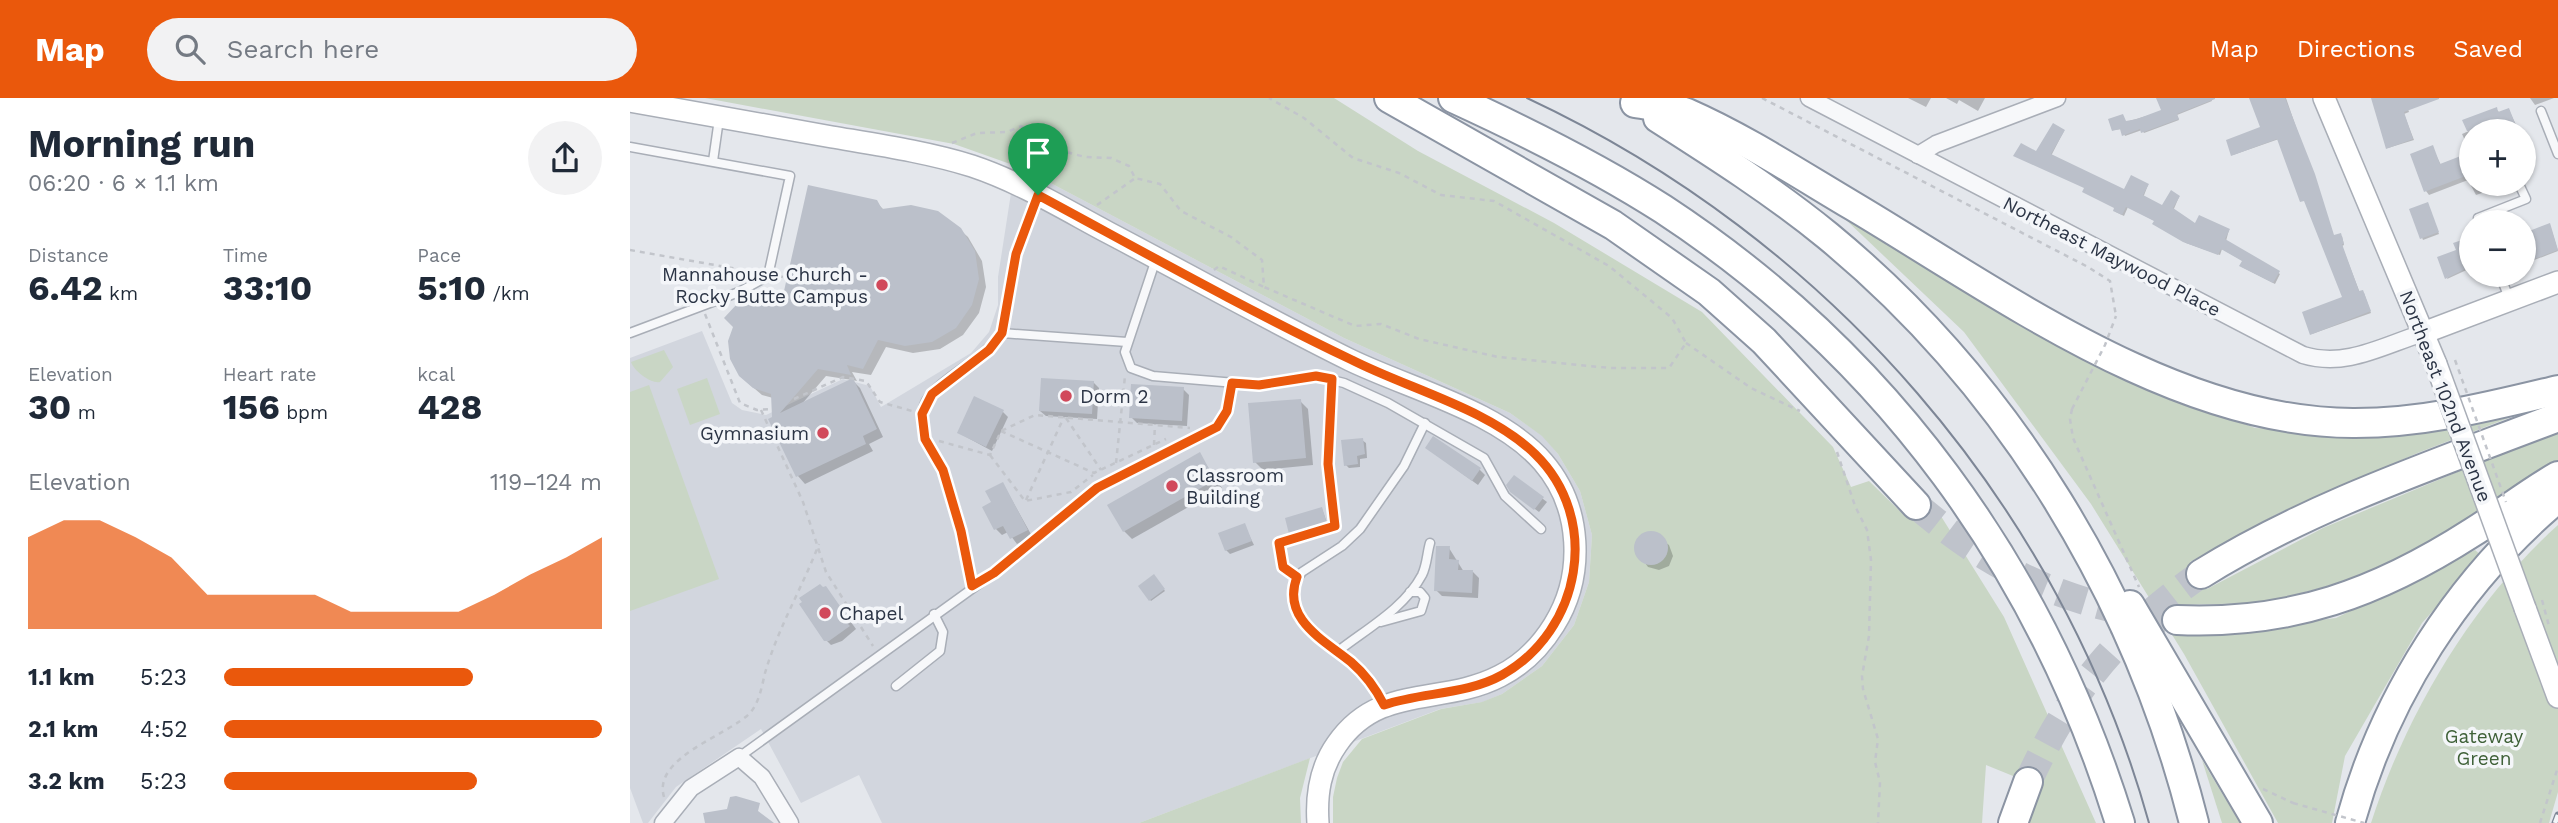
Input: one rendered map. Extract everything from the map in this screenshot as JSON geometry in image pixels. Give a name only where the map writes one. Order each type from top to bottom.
[{"type":"highway","points":[[1389,98],[1613,225],[1709,292],[1764,341],[1916,505]]},
{"type":"highway","points":[[1453,98],[1607,175],[1693,230],[1783,299],[1873,386],[1918,437],[1966,502],[2030,605],[2080,708],[2120,823]]},
{"type":"highway","points":[[1631,100],[1685,112],[1805,178],[2045,320],[2127,365],[2234,407],[2325,422],[2386,422],[2485,408],[2558,390]]},
{"type":"highway","points":[[1631,100],[1789,206],[1829,237],[1918,320],[2006,424],[2101,572],[2162,715],[2194,823]]},
{"type":"highway","points":[[2200,574],[2269,534],[2328,507],[2558,417]]},
{"type":"highway","points":[[2177,620],[2256,619],[2311,609],[2365,591],[2438,554],[2558,476]]},
{"type":"highway","points":[[2350,823],[2382,734],[2434,638],[2490,565],[2558,498]]},
{"type":"highway","points":[[2101,572],[2130,603],[2258,823]]},
{"type":"highway","points":[[2013,823],[2028,782]]},
{"type":"street","name":"Northeast Maywood Place","points":[[1809,98],[2302,355],[2335,361],[2423,333]]},
{"type":"street","points":[[1918,155],[1936,144],[2057,98]]},
{"type":"street","name":"Northeast 102nd Avenue","points":[[2324,98],[2436,364],[2558,697]]},
{"type":"street","points":[[630,101],[938,157],[1005,178],[1351,360],[1501,429],[1535,454],[1561,489],[1574,529],[1576,557],[1566,602],[1547,636],[1523,661],[1499,677],[1469,688],[1384,705],[1352,725],[1330,754],[1318,789],[1318,823]]},
{"type":"street","points":[[2423,333],[2558,282]]},
{"type":"street","points":[[663,823],[691,788],[740,757],[768,785],[790,823]]},
{"type":"lane","points":[[2541,111],[2558,154]]},
{"type":"lane","points":[[713,161],[719,117]]},
{"type":"lane","points":[[630,147],[790,176],[768,275],[739,292],[630,333]]},
{"type":"lane","points":[[972,586],[961,531],[943,470],[925,439],[922,414],[932,394],[989,350],[1002,333],[1016,254],[1038,195]]},
{"type":"lane","points":[[2498,210],[2526,199],[2525,196]]},
{"type":"lane","points":[[1157,258],[1127,342],[1124,357],[1131,368],[1153,376],[1259,385],[1316,376],[1332,379],[1388,403],[1484,458],[1505,496],[1541,529]]},
{"type":"lane","points":[[2505,287],[2510,301]]},
{"type":"lane","points":[[1002,333],[1013,336],[1127,342]]},
{"type":"lane","points":[[740,757],[972,586],[994,573],[1102,485],[1217,427],[1227,411],[1232,383]]},
{"type":"lane","points":[[1384,705],[1362,672],[1311,633],[1294,601],[1297,577],[1342,546],[1360,529],[1404,466],[1424,423]]},
{"type":"lane","points":[[1337,652],[1381,622],[1410,592],[1422,575],[1430,543]]},
{"type":"lane","points":[[1381,622],[1421,611],[1425,598],[1420,592],[1410,592]]},
{"type":"lane","points":[[896,686],[940,651],[943,632],[934,614]]},
{"type":"path","points":[[1269,98],[1304,118],[1353,158],[1399,173],[1441,195],[1494,201],[1609,266],[1672,317],[1686,343],[1751,388],[1807,415]]},
{"type":"path","points":[[1762,98],[2088,267],[2110,281],[2116,316],[2105,345],[2072,409]]},
{"type":"path","points":[[938,157],[944,146],[977,132],[1007,132],[1021,126],[1034,134],[1036,144],[1085,157],[1111,158],[1129,166],[1135,178]]},
{"type":"path","points":[[1079,217],[1135,178],[1160,184],[1181,211],[1231,237],[1262,260],[1264,287],[1355,326],[1381,324],[1419,339],[1498,357],[1610,368],[1668,368],[1686,343]]},
{"type":"path","points":[[630,250],[787,278]]},
{"type":"path","points":[[702,306],[735,395],[747,408],[772,409]]},
{"type":"path","points":[[1116,463],[1124,378],[1131,368]]},
{"type":"path","points":[[794,399],[843,377],[870,384],[880,402],[922,414]]},
{"type":"path","points":[[1297,577],[1283,567],[1279,543],[1335,526],[1328,464],[1332,379]]},
{"type":"path","points":[[761,410],[803,502],[826,572],[879,655]]},
{"type":"path","points":[[990,455],[1001,432],[1035,415],[1189,427],[1178,433]]},
{"type":"path","points":[[1025,501],[1065,418]]},
{"type":"path","points":[[1065,418],[1101,470]]},
{"type":"path","points":[[1154,445],[1155,424]]},
{"type":"path","points":[[1001,432],[1094,473],[1102,485]]},
{"type":"path","points":[[1025,501],[1071,492],[1094,473],[1166,439]]},
{"type":"path","points":[[945,442],[990,455],[1025,501]]},
{"type":"path","points":[[1833,443],[1855,506],[1867,530],[1871,560],[1869,636],[1862,676],[1863,689],[1878,738],[1875,762],[1880,782],[1878,823]]},
{"type":"path","points":[[674,807],[663,795],[670,769],[683,756],[744,719],[755,708],[771,651],[819,544]]},
{"type":"path","points":[[2540,823],[2558,767]]},
{"type":"path","points":[[2293,803],[2364,823]]},
{"type":"shaded area","points":[[1024,169],[1344,338],[1510,413],[1543,436],[1558,454],[1580,491],[1592,535],[1589,582],[1574,625],[1542,666],[1502,694],[1483,702],[1440,709],[1139,823],[882,823],[859,775],[801,803],[761,729],[676,787],[648,823],[643,823],[630,788],[630,358],[702,331],[732,403],[742,410],[766,415],[843,379],[870,386],[881,407],[971,353],[989,332],[998,305],[998,277],[1011,193]]},
{"type":"green space","points":[[705,98],[1334,98],[1418,151],[1554,223],[1702,312],[1833,447],[1851,487],[1869,481],[1907,518],[1929,497],[2004,617],[2096,823],[2027,823],[2040,787],[1986,765],[1982,823],[1333,823],[1333,797],[1337,778],[1343,762],[1362,739],[1441,709],[1482,702],[1502,694],[1542,666],[1574,625],[1589,582],[1592,535],[1580,491],[1558,454],[1542,436],[1510,413],[1344,338],[1024,169],[954,144]]},
{"type":"green space","points":[[1850,217],[2113,372],[2255,428],[2415,434],[2558,399],[2420,452],[2279,513],[2190,562],[2207,589],[2323,528],[2558,430],[2558,464],[2471,521],[2362,577],[2263,603],[2176,605],[2178,636],[2336,618],[2475,550],[2482,556],[2422,623],[2345,756],[2332,823],[2278,823],[2184,654],[2091,504],[1964,332],[1844,218]]},
{"type":"green space","points":[[664,350],[673,367],[660,382],[643,376],[631,362]]},
{"type":"green space","points":[[707,378],[720,414],[690,425],[677,389]]},
{"type":"green space","points":[[649,385],[719,579],[630,611],[630,392]]},
{"type":"green space","name":"Gateway Green","points":[[2558,525],[2558,792],[2549,823],[2371,823],[2403,741],[2445,662],[2497,589]]},
{"type":"green space","points":[[1310,758],[1300,798],[1301,823],[1139,823]]},
{"type":"green space","points":[[2202,760],[2240,823],[2222,823]]},
{"type":"building","points":[[2156,98],[2215,99],[2177,114],[2179,119],[2141,133],[2140,129],[2122,136],[2120,129],[2112,131],[2108,119],[2123,114],[2126,121],[2161,110]]},
{"type":"building","points":[[2249,98],[2285,98],[2315,174],[2334,235],[2341,233],[2342,244],[2359,291],[2363,290],[2371,311],[2310,335],[2302,312],[2342,297],[2304,201],[2300,202],[2277,139],[2231,156],[2226,140],[2260,127]]},
{"type":"building","points":[[2371,98],[2439,99],[2404,112],[2413,139],[2386,149]]},
{"type":"building","points":[[2497,107],[2498,112],[2509,108],[2513,119],[2465,119]]},
{"type":"building","points":[[2053,123],[2065,130],[2051,154],[2124,189],[2131,175],[2149,184],[2143,195],[2162,205],[2171,190],[2180,196],[2173,208],[2195,223],[2199,215],[2230,229],[2225,239],[2280,271],[2273,283],[2239,266],[2242,261],[2221,249],[2218,255],[2183,242],[2152,224],[2154,221],[2126,207],[2122,215],[2113,211],[2114,208],[2082,192],[2084,188],[2013,156],[2021,143],[2036,151]]},
{"type":"building","points":[[2433,145],[2440,164],[2459,157],[2459,179],[2424,192],[2410,154]]},
{"type":"building","name":"Mannahouse Church - Rocky Butte Campus","points":[[808,185],[877,200],[882,209],[911,205],[938,211],[961,228],[975,251],[979,279],[972,305],[956,328],[932,342],[905,346],[878,340],[863,369],[847,365],[851,375],[818,369],[780,413],[853,378],[877,429],[863,436],[866,444],[796,477],[768,419],[772,417],[771,394],[753,388],[739,376],[730,359],[728,341],[733,327],[724,318],[737,304],[739,306],[753,296],[768,291],[784,291]]},
{"type":"building","points":[[2428,202],[2439,232],[2420,239],[2409,209]]},
{"type":"building","points":[[2550,223],[2558,250],[2536,258],[2536,228]]},
{"type":"building","points":[[2459,241],[2459,272],[2445,279],[2437,257],[2456,250],[2453,243]]},
{"type":"building","name":"Dorm 2","points":[[1041,378],[1094,381],[1092,414],[1039,411]]},
{"type":"building","points":[[1131,384],[1184,387],[1182,421],[1129,418]]},
{"type":"building","points":[[974,396],[1004,410],[986,447],[957,433]]},
{"type":"building","points":[[1301,399],[1306,458],[1253,463],[1248,403]]},
{"type":"building","points":[[1433,436],[1481,468],[1472,481],[1425,448]]},
{"type":"building","points":[[1363,438],[1365,454],[1357,456],[1358,464],[1344,466],[1341,440]]},
{"type":"building","name":"Classroom Building","points":[[1200,452],[1215,480],[1123,532],[1107,505]]},
{"type":"building","points":[[1514,475],[1544,497],[1534,510],[1510,492],[1506,485]]},
{"type":"building","points":[[1003,482],[1028,530],[1010,539],[1003,526],[994,530],[982,507],[991,502],[985,491]]},
{"type":"building","points":[[1322,507],[1328,527],[1290,538],[1285,518]]},
{"type":"building","points":[[1245,523],[1252,541],[1225,551],[1218,533]]},
{"type":"building","points":[[1651,531],[1663,536],[1668,548],[1663,560],[1651,565],[1639,560],[1634,548],[1639,536]]},
{"type":"building","points":[[1436,546],[1450,546],[1449,559],[1459,560],[1458,570],[1473,570],[1472,593],[1434,591]]},
{"type":"building","points":[[1154,574],[1165,589],[1149,601],[1138,586]]},
{"type":"building","name":"Chapel","points":[[820,584],[826,586],[851,622],[848,624],[850,626],[829,641],[824,641],[799,604],[802,602],[799,598]]},
{"type":"building","points":[[736,796],[760,803],[758,811],[774,823],[705,823],[703,813],[727,809],[730,797]]},
{"type":"tunnel","points":[[1916,505],[1976,550],[2037,584],[2103,606],[2177,620]]},
{"type":"tunnel","points":[[2028,782],[2061,720],[2099,666],[2145,618],[2201,574]]},
{"type":"tram line","points":[[1527,98],[1636,156],[1738,225],[1832,305],[1917,393],[1992,490],[2056,594],[2109,706],[2149,823]]},
{"type":"railway","points":[[2555,823],[2558,815]]},
{"type":"place","name":"Mannahouse Church - Rocky Butte Campus","points":[[882,285]]},
{"type":"place","name":"Dorm 2","points":[[1066,396]]},
{"type":"place","name":"Gymnasium","points":[[823,433]]},
{"type":"place","name":"Classroom Building","points":[[1172,486]]},
{"type":"place","name":"Chapel","points":[[825,613]]},
{"type":"route","points":[[1038,195],[1351,360],[1478,417],[1523,443],[1544,464],[1561,489],[1576,542],[1574,572],[1566,602],[1554,626],[1537,648],[1499,677],[1469,688],[1384,705],[1362,672],[1311,633],[1294,601],[1294,583],[1297,577],[1283,567],[1279,543],[1328,531],[1335,526],[1328,464],[1329,393],[1332,379],[1316,376],[1259,385],[1232,383],[1227,411],[1217,427],[1097,488],[994,573],[972,586],[961,531],[943,470],[925,439],[922,414],[924,404],[932,394],[989,350],[1002,333],[1016,254],[1038,195]]}]
